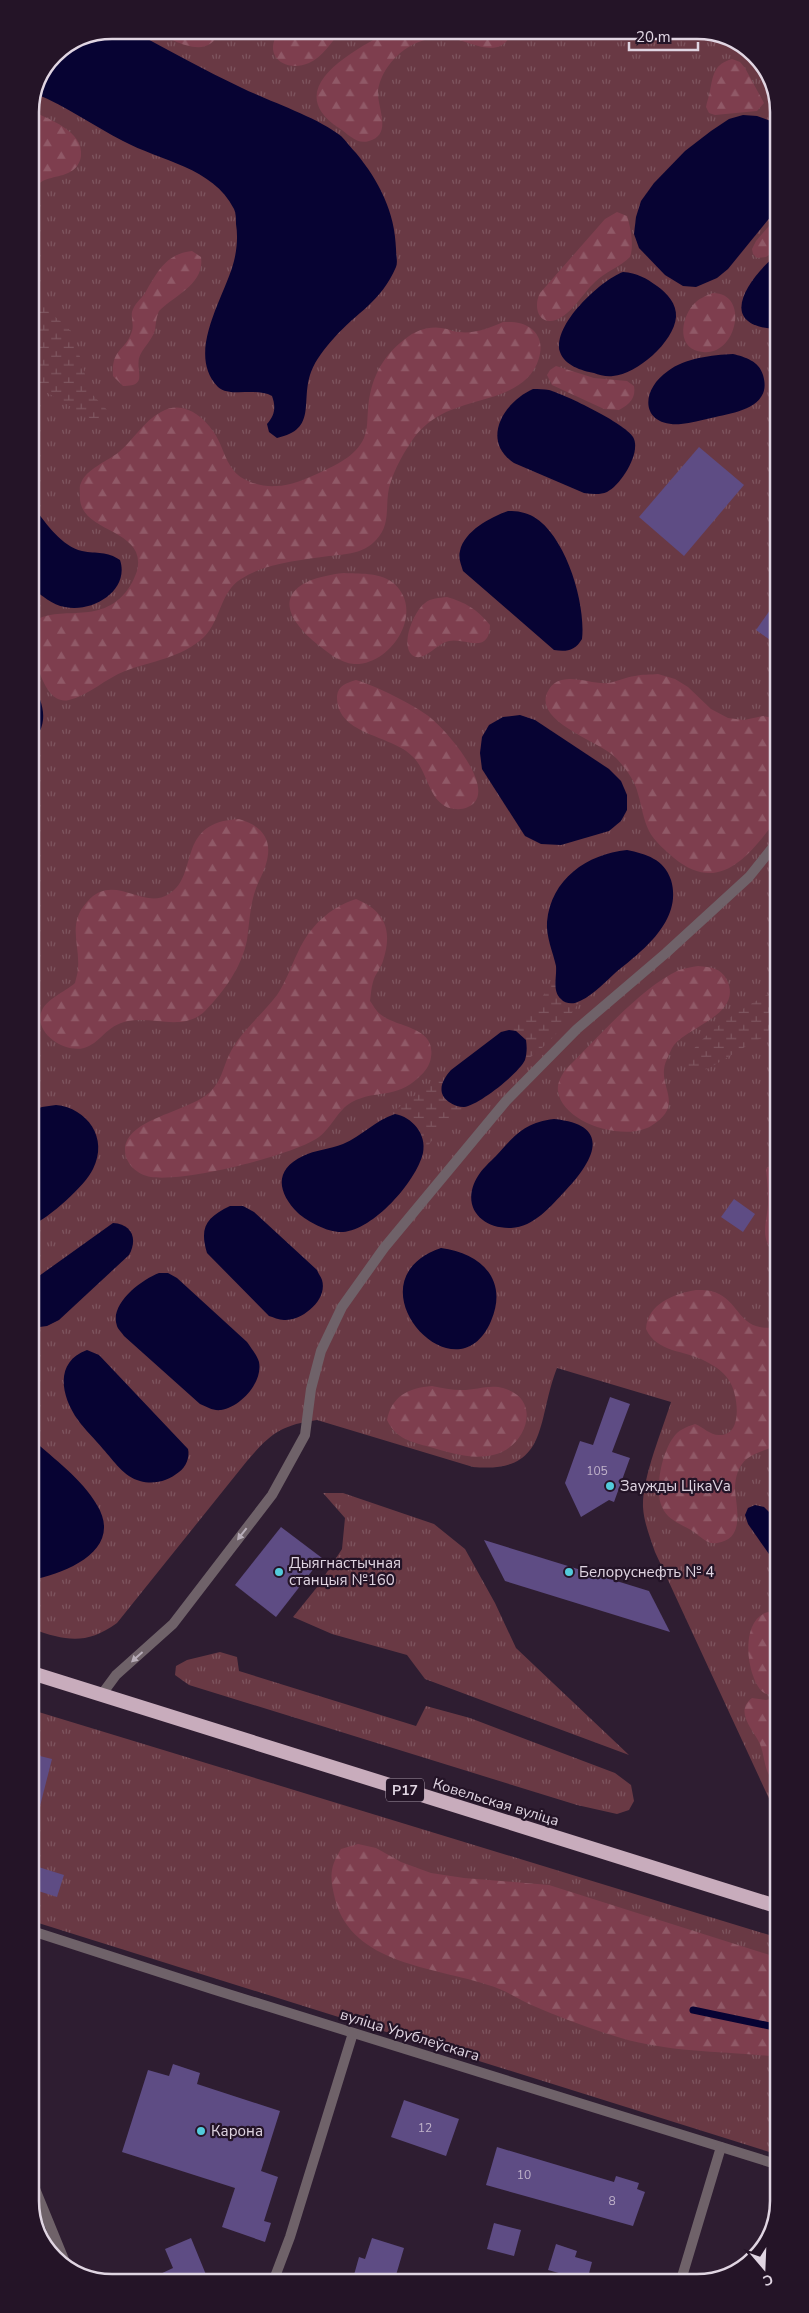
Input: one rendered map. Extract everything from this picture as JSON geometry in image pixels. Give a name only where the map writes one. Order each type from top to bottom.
[{"type":"highway","name":"Ковельская вуліца","points":[[39,1675],[770,1905]]},
{"type":"street","points":[[102,1694],[116,1675],[173,1624],[272,1495],[305,1435],[311,1389],[321,1351],[342,1307],[384,1248],[506,1101],[577,1029],[666,953],[749,877],[770,851]]},
{"type":"street","name":"вуліца Урублеўскага","points":[[39,1933],[770,2162]]},
{"type":"street","points":[[276,2274],[290,2237],[354,2033]]},
{"type":"street","points":[[683,2274],[721,2146]]},
{"type":"street","points":[[39,2199],[61,2253]]},
{"type":"green space","points":[[112,39],[702,39],[725,44],[738,51],[755,67],[765,84],[770,102],[770,1801],[655,1552],[646,1524],[643,1507],[646,1482],[653,1454],[671,1402],[557,1368],[536,1440],[528,1453],[516,1462],[498,1467],[473,1467],[317,1420],[294,1425],[277,1432],[247,1461],[117,1623],[96,1635],[86,1638],[76,1639],[39,1631],[39,112],[44,84],[60,60],[71,51],[84,44]]},
{"type":"green space","points":[[170,39],[216,39],[208,45],[199,47]]},
{"type":"green space","points":[[275,39],[335,39],[314,61],[300,66],[291,66],[278,59],[274,53]]},
{"type":"green space","points":[[376,39],[429,39],[412,45],[397,56],[381,78],[378,98],[382,127],[376,138],[365,142],[349,136],[322,113],[317,98],[320,84],[329,71]]},
{"type":"green space","points":[[454,39],[508,39],[499,46],[492,48]]},
{"type":"green space","points":[[732,59],[740,62],[745,68],[764,103],[757,111],[715,115],[709,113],[706,107],[715,71],[721,64]]},
{"type":"green space","points":[[39,114],[71,133],[77,140],[81,156],[73,170],[39,184]]},
{"type":"green space","points":[[617,212],[627,216],[632,242],[630,257],[599,278],[562,317],[550,321],[541,318],[537,309],[540,293],[605,219]]},
{"type":"green space","points":[[770,225],[770,254],[766,257],[757,258],[753,254],[752,249],[756,241]]},
{"type":"green space","points":[[192,251],[201,257],[198,275],[188,288],[159,311],[154,334],[139,358],[138,381],[136,384],[123,386],[113,376],[113,367],[114,360],[132,331],[132,312],[134,306],[168,260]]},
{"type":"green space","points":[[713,293],[725,296],[732,303],[735,313],[735,324],[731,335],[724,344],[715,351],[703,352],[689,346],[685,340],[683,333],[685,318],[695,303]]},
{"type":"green space","points":[[39,295],[47,310],[66,326],[74,336],[90,392],[108,411],[105,420],[93,420],[39,388]]},
{"type":"green space","points":[[503,322],[515,322],[526,325],[533,330],[538,336],[540,350],[539,358],[533,371],[514,388],[446,412],[432,420],[420,431],[404,453],[394,474],[389,488],[386,522],[381,534],[371,545],[360,551],[342,555],[307,559],[261,569],[241,579],[234,585],[229,591],[210,630],[204,637],[186,650],[125,671],[76,698],[59,700],[51,694],[39,668],[39,619],[52,615],[89,612],[114,603],[125,593],[137,571],[138,557],[132,546],[123,538],[89,517],[82,508],[80,484],[88,474],[119,452],[149,420],[161,412],[176,408],[183,408],[197,414],[213,431],[225,456],[238,475],[253,483],[265,486],[281,486],[303,480],[339,463],[356,450],[366,431],[369,399],[378,370],[389,354],[405,339],[420,330],[430,328],[470,332]]},
{"type":"green space","points":[[556,366],[594,378],[627,381],[634,386],[633,397],[629,403],[619,410],[604,409],[552,385],[547,375]]},
{"type":"green space","points":[[344,573],[368,574],[387,579],[402,593],[406,606],[405,620],[400,634],[392,646],[381,656],[368,662],[349,663],[329,654],[302,630],[293,617],[290,606],[292,596],[298,588],[309,581]]},
{"type":"green space","points":[[447,597],[460,601],[481,615],[490,625],[489,634],[481,643],[449,641],[421,657],[412,655],[407,643],[410,628],[417,613],[427,601]]},
{"type":"green space","points":[[658,674],[675,679],[688,687],[711,709],[728,718],[744,720],[763,716],[770,718],[770,828],[745,857],[733,866],[720,872],[706,873],[691,869],[660,846],[649,831],[637,789],[622,764],[606,750],[559,722],[550,713],[546,703],[547,693],[552,685],[559,681],[575,679],[609,683],[638,675]]},
{"type":"green space","points":[[356,680],[412,705],[435,721],[464,756],[472,770],[477,782],[478,794],[474,803],[466,808],[447,807],[435,797],[420,766],[406,751],[368,734],[346,720],[339,709],[338,692],[344,685]]},
{"type":"green space","points":[[239,819],[250,823],[264,835],[268,851],[267,860],[254,895],[245,950],[237,969],[219,996],[205,1011],[187,1021],[138,1020],[120,1023],[95,1043],[84,1048],[69,1048],[54,1041],[47,1035],[40,1021],[41,1013],[51,1000],[75,983],[78,972],[77,918],[87,902],[97,893],[107,890],[118,890],[149,898],[159,898],[169,894],[184,875],[197,839],[205,829],[219,822]]},
{"type":"green space","points":[[356,899],[374,909],[384,923],[386,931],[386,950],[382,964],[373,982],[370,1001],[376,1010],[387,1019],[421,1033],[427,1039],[431,1047],[431,1057],[425,1071],[402,1089],[361,1098],[352,1102],[342,1110],[326,1131],[316,1139],[282,1153],[235,1167],[187,1176],[151,1177],[141,1174],[133,1168],[127,1160],[125,1150],[128,1139],[136,1130],[147,1123],[189,1105],[211,1091],[222,1074],[229,1055],[239,1039],[277,995],[308,934],[321,919],[337,907]]},
{"type":"green space","points":[[698,966],[715,969],[725,976],[730,992],[728,1002],[712,1018],[681,1038],[672,1048],[664,1069],[669,1102],[662,1118],[651,1126],[626,1132],[596,1126],[570,1112],[562,1102],[558,1091],[559,1083],[565,1070],[619,1015],[649,989],[679,970]]},
{"type":"green space","points":[[557,975],[556,984],[575,1002],[581,999],[556,1034],[524,1062],[527,1051],[501,1032],[536,1006]]},
{"type":"green space","points":[[770,994],[770,1035],[755,1041],[700,1072],[691,1070],[686,1064],[690,1054],[699,1043],[724,1021]]},
{"type":"green space","points":[[451,1070],[444,1078],[463,1107],[475,1103],[441,1129],[423,1152],[419,1132],[413,1124],[395,1114],[385,1117]]},
{"type":"green space","points":[[770,1165],[770,1247],[765,1236],[768,1207],[766,1169]]},
{"type":"green space","points":[[696,1290],[711,1291],[727,1299],[749,1322],[756,1326],[770,1328],[770,1448],[754,1454],[742,1464],[735,1482],[736,1529],[726,1540],[717,1543],[705,1540],[668,1516],[660,1500],[660,1472],[669,1444],[675,1435],[695,1424],[716,1435],[727,1434],[732,1429],[737,1415],[737,1406],[731,1384],[723,1373],[697,1357],[672,1350],[657,1343],[646,1329],[648,1320],[657,1306],[679,1294]]},
{"type":"green space","points":[[432,1386],[462,1390],[498,1387],[516,1394],[523,1402],[527,1412],[526,1423],[521,1434],[505,1451],[477,1457],[453,1453],[405,1439],[395,1432],[387,1420],[389,1412],[397,1399],[402,1395],[409,1391]]},
{"type":"green space","points":[[323,1493],[343,1493],[434,1524],[465,1549],[495,1603],[516,1648],[629,1755],[425,1679],[407,1655],[332,1634],[293,1617],[318,1586],[342,1549],[345,1518]]},
{"type":"green space","points":[[768,1612],[770,1613],[770,1694],[762,1692],[750,1667],[748,1650],[750,1633],[756,1620]]},
{"type":"green space","points":[[220,1652],[237,1657],[239,1671],[416,1726],[426,1706],[470,1718],[615,1773],[631,1785],[634,1801],[629,1810],[617,1814],[577,1805],[189,1685],[175,1675],[176,1666],[187,1660]]},
{"type":"green space","points":[[752,1698],[770,1699],[770,1776],[760,1744],[745,1715],[747,1703]]},
{"type":"green space","points":[[39,1712],[770,1935],[770,2152],[39,1923]]},
{"type":"green space","points":[[358,1844],[376,1848],[401,1862],[431,1873],[464,1878],[549,1885],[770,1955],[770,2056],[680,2049],[621,2038],[552,2014],[493,1987],[398,1960],[377,1950],[359,1938],[344,1921],[335,1899],[332,1873],[334,1862],[341,1849]]},
{"type":"shaded area","points":[[148,39],[228,81],[307,116],[331,129],[341,136],[372,175],[384,198],[393,222],[396,267],[376,298],[343,329],[318,358],[308,383],[303,421],[290,434],[277,438],[269,432],[267,424],[274,411],[272,396],[258,392],[229,392],[223,390],[218,387],[209,373],[205,358],[206,342],[210,325],[234,261],[236,247],[235,212],[225,195],[213,183],[199,174],[123,141],[41,96],[51,71],[71,51],[84,44],[98,40]]},
{"type":"shaded area","points":[[743,115],[757,116],[770,121],[770,217],[728,269],[717,278],[696,287],[683,286],[665,275],[639,248],[634,234],[636,217],[641,201],[654,183],[685,151],[729,119]]},
{"type":"shaded area","points":[[770,261],[770,328],[757,326],[746,319],[742,310],[743,300],[748,288]]},
{"type":"shaded area","points":[[623,272],[633,273],[645,278],[668,295],[676,312],[674,327],[662,346],[653,355],[623,374],[606,376],[574,367],[562,357],[560,352],[563,329],[580,305],[591,294]]},
{"type":"shaded area","points":[[733,354],[751,360],[761,370],[765,386],[757,402],[730,414],[681,424],[658,420],[652,414],[649,406],[649,397],[652,388],[668,371],[690,360]]},
{"type":"shaded area","points":[[533,389],[549,390],[581,403],[618,424],[633,437],[635,451],[629,468],[613,488],[602,494],[584,493],[514,463],[504,454],[499,444],[497,433],[500,422],[505,412],[513,403]]},
{"type":"shaded area","points":[[508,511],[521,512],[534,517],[556,539],[564,555],[572,572],[581,608],[582,639],[573,648],[566,651],[554,650],[463,571],[459,554],[467,537],[486,521]]},
{"type":"shaded area","points":[[39,514],[53,532],[67,544],[82,551],[115,557],[120,560],[122,571],[120,581],[114,590],[97,603],[76,608],[60,606],[39,594]]},
{"type":"shaded area","points":[[39,696],[43,712],[39,732]]},
{"type":"shaded area","points":[[520,715],[535,720],[609,769],[621,781],[627,795],[627,810],[621,821],[609,831],[561,845],[541,844],[525,836],[482,769],[480,753],[482,737],[489,725],[503,717]]},
{"type":"shaded area","points":[[627,850],[641,853],[654,859],[668,873],[673,895],[671,909],[666,922],[648,945],[596,991],[575,1003],[565,1002],[558,996],[556,988],[556,966],[547,928],[550,907],[564,881],[574,871],[598,857],[612,852]]},
{"type":"shaded area","points":[[516,1031],[526,1040],[526,1055],[521,1066],[498,1088],[471,1105],[460,1107],[449,1102],[443,1095],[442,1086],[451,1070],[501,1032]]},
{"type":"shaded area","points":[[56,1105],[67,1107],[86,1118],[92,1126],[98,1146],[97,1157],[89,1176],[66,1201],[39,1221],[39,1108]]},
{"type":"shaded area","points":[[395,1114],[407,1119],[417,1128],[423,1139],[424,1146],[419,1165],[392,1203],[367,1223],[343,1232],[331,1231],[319,1226],[298,1213],[286,1198],[283,1190],[283,1175],[287,1168],[303,1156],[350,1141],[382,1120]]},
{"type":"shaded area","points":[[554,1119],[585,1128],[591,1136],[593,1146],[590,1156],[576,1179],[542,1215],[527,1224],[511,1228],[500,1227],[482,1220],[472,1205],[471,1196],[480,1173],[521,1131],[535,1123]]},
{"type":"shaded area","points":[[230,1206],[243,1206],[254,1212],[317,1270],[322,1280],[323,1288],[317,1302],[306,1313],[284,1320],[269,1316],[207,1253],[204,1236],[207,1224],[216,1214]]},
{"type":"shaded area","points":[[113,1223],[125,1226],[132,1233],[133,1243],[129,1255],[59,1320],[47,1326],[39,1327],[39,1276]]},
{"type":"shaded area","points":[[441,1248],[455,1251],[479,1262],[493,1281],[496,1293],[496,1306],[491,1321],[475,1343],[455,1349],[434,1343],[417,1328],[405,1307],[403,1285],[414,1264]]},
{"type":"shaded area","points":[[159,1273],[168,1273],[177,1278],[247,1342],[255,1354],[259,1362],[258,1378],[243,1399],[229,1408],[218,1410],[200,1404],[124,1336],[118,1327],[116,1318],[122,1301],[136,1287]]},
{"type":"shaded area","points":[[87,1350],[99,1355],[188,1449],[188,1458],[185,1465],[175,1475],[166,1480],[150,1483],[134,1479],[115,1463],[78,1420],[72,1411],[65,1390],[65,1371],[76,1355]]},
{"type":"shaded area","points":[[39,1445],[84,1487],[97,1505],[103,1521],[103,1535],[98,1547],[88,1557],[61,1572],[39,1578]]},
{"type":"shaded area","points":[[755,1505],[764,1507],[770,1513],[770,1556],[748,1524],[745,1515],[748,1508]]},
{"type":"building","points":[[699,447],[744,485],[684,556],[639,517]]},
{"type":"building","points":[[770,610],[770,640],[756,630]]},
{"type":"building","points":[[734,1199],[755,1214],[743,1232],[721,1217]]},
{"type":"building","points":[[610,1397],[630,1404],[612,1452],[630,1458],[614,1502],[609,1500],[581,1517],[565,1483],[580,1441],[593,1445]]},
{"type":"building","name":"Дыягнастычная станцыя №160","points":[[281,1527],[322,1558],[276,1617],[235,1585]]},
{"type":"building","points":[[484,1540],[649,1591],[670,1632],[505,1581]]},
{"type":"building","points":[[39,1756],[52,1759],[39,1810]]},
{"type":"building","points":[[39,1867],[64,1875],[57,1897],[39,1891]]},
{"type":"building","name":"Карона","points":[[173,2064],[200,2073],[197,2084],[280,2111],[261,2171],[278,2177],[264,2221],[271,2223],[265,2242],[222,2227],[235,2188],[122,2152],[148,2070],[169,2076]]},
{"type":"building","points":[[404,2100],[459,2119],[446,2156],[391,2137]]},
{"type":"building","points":[[497,2147],[614,2182],[616,2176],[639,2183],[637,2189],[645,2192],[633,2226],[486,2185]]},
{"type":"building","points":[[494,2223],[521,2230],[514,2256],[487,2249]]},
{"type":"building","points":[[191,2238],[206,2274],[160,2274],[173,2268],[165,2249]]},
{"type":"building","points":[[372,2238],[404,2248],[396,2274],[354,2274],[359,2257],[365,2259]]},
{"type":"building","points":[[556,2244],[577,2251],[575,2257],[592,2262],[589,2274],[562,2274],[548,2270]]},
{"type":"waterway","points":[[693,2010],[770,2026]]},
{"type":"place","name":"Заужды ЦікаVа","points":[[610,1486]]},
{"type":"place","name":"Дыягнастычная станцыя №160","points":[[279,1572]]},
{"type":"place","name":"Белоруснефть № 4","points":[[569,1572]]},
{"type":"place","name":"Карона","points":[[201,2131]]}]
